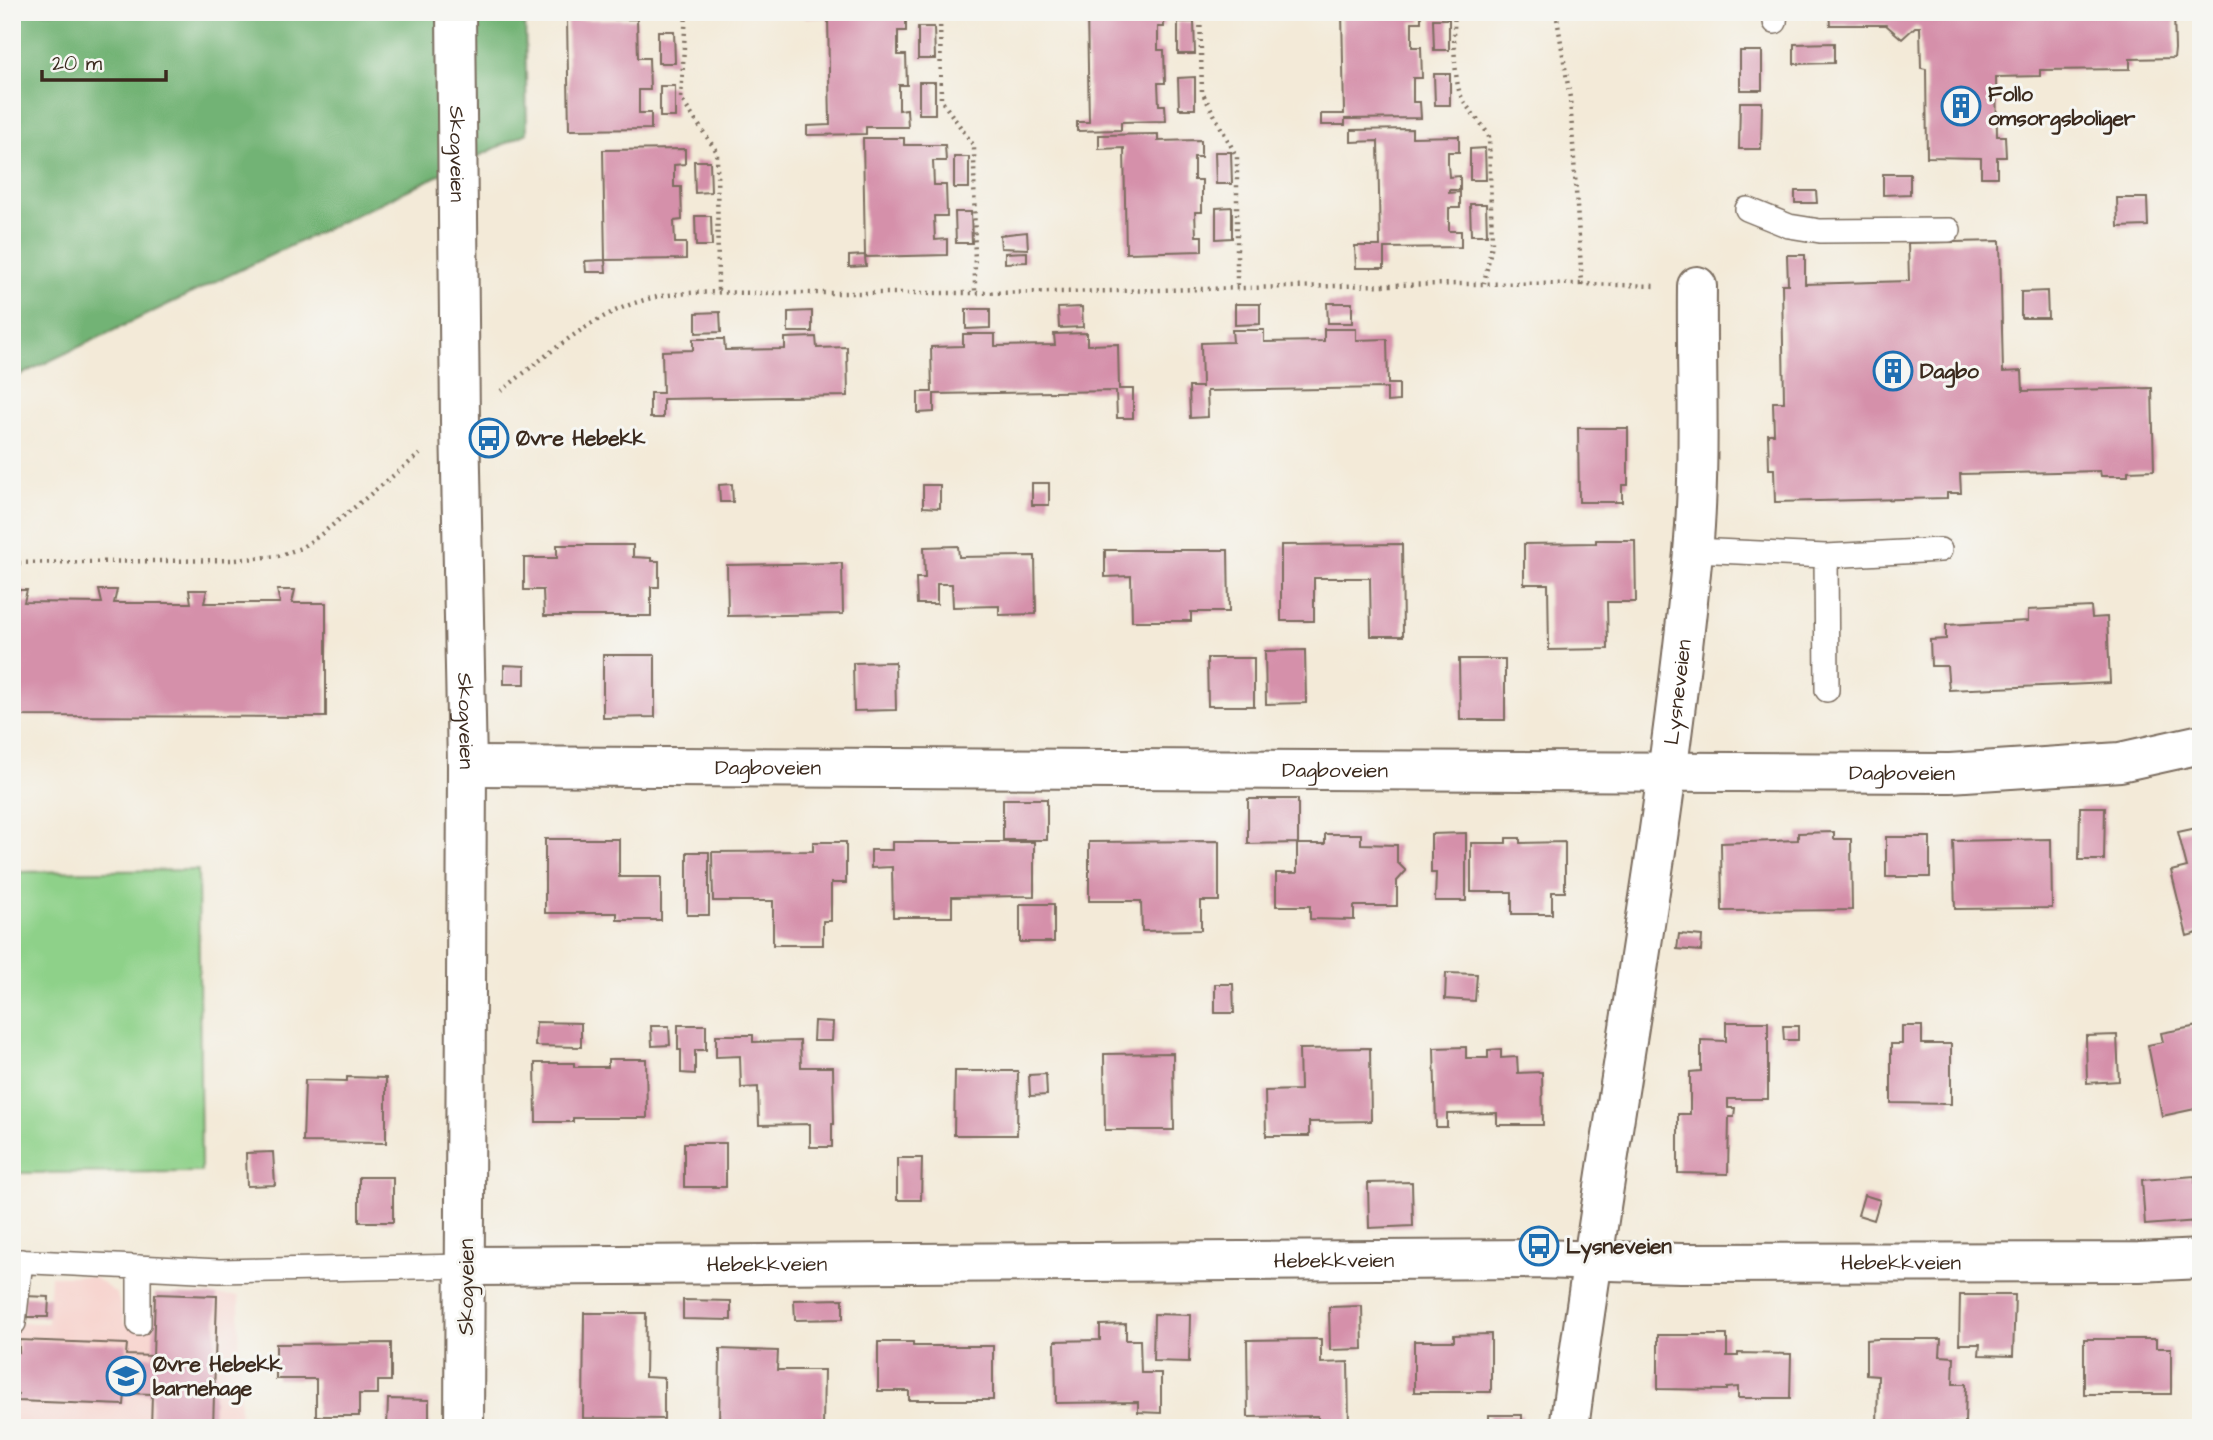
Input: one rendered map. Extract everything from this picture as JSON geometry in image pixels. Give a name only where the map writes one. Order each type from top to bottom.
[{"type":"street","name":"Skogveien","points":[[456,12],[467,766],[464,1428]]},
{"type":"street","name":"Lysneveien","points":[[1569,1428],[1591,1261],[1667,773],[1693,550],[1697,286]]},
{"type":"street","name":"Dagboveien","points":[[467,766],[1950,773],[2120,762],[2201,744]]},
{"type":"street","name":"Hebekkveien","points":[[466,1266],[1522,1259],[2111,1262],[2201,1259]]},
{"type":"lane","points":[[1747,209],[1789,226],[1820,231],[1949,230]]},
{"type":"lane","points":[[1693,550],[1826,556],[1940,550]]},
{"type":"lane","points":[[1826,556],[1827,691]]},
{"type":"lane","points":[[14,1323],[17,1261],[219,1272],[466,1266]]},
{"type":"lane","points":[[139,1267],[139,1324]]},
{"type":"path","points":[[686,12],[681,99],[717,152],[718,293]]},
{"type":"path","points":[[940,12],[941,100],[974,146],[975,293]]},
{"type":"path","points":[[1200,12],[1202,92],[1237,157],[1237,288]]},
{"type":"path","points":[[1455,12],[1457,81],[1460,96],[1489,137],[1492,244],[1484,283]]},
{"type":"path","points":[[1556,12],[1570,98],[1582,284]]},
{"type":"path","points":[[12,563],[235,560],[278,556],[301,548],[460,421],[576,334],[619,309],[664,296],[718,293],[975,293],[1484,283],[1697,286]]},
{"type":"shaded area","name":"Øvre Hebekk barnehage","points":[[50,1276],[92,1276],[117,1294],[125,1324],[154,1324],[155,1294],[239,1296],[240,1428],[12,1428],[12,1323],[48,1323]]},
{"type":"green space","points":[[12,12],[525,12],[527,133],[12,379]]},
{"type":"green space","points":[[198,870],[201,1172],[12,1173],[12,872]]},
{"type":"building","points":[[805,12],[829,12],[829,16],[906,15],[906,31],[898,31],[898,55],[906,55],[907,85],[899,85],[899,110],[907,109],[908,127],[866,127],[866,134],[807,135],[807,126],[830,125],[828,17],[805,18]]},
{"type":"building","points":[[1087,12],[1164,12],[1164,27],[1158,27],[1158,50],[1164,50],[1165,83],[1158,83],[1159,105],[1165,105],[1166,121],[1121,122],[1121,130],[1077,131],[1077,122],[1089,122]]},
{"type":"building","points":[[1342,12],[1421,12],[1421,22],[1412,22],[1412,47],[1421,47],[1422,78],[1413,78],[1413,102],[1420,102],[1421,118],[1345,119],[1345,125],[1321,125],[1321,114],[1344,114]]},
{"type":"building","name":"Follo omsorgsboliger","points":[[1829,12],[2174,12],[2174,58],[2130,59],[2130,69],[2040,70],[2040,76],[1996,77],[1997,136],[2005,136],[2006,157],[1997,157],[1997,177],[1981,177],[1981,158],[1927,157],[1926,69],[1921,68],[1920,27],[1915,27],[1902,39],[1886,25],[1830,25]]},
{"type":"building","points":[[637,19],[638,58],[649,58],[650,90],[639,90],[639,113],[651,113],[651,129],[569,130],[567,20]]},
{"type":"building","points":[[1433,19],[1449,19],[1449,50],[1434,50]]},
{"type":"building","points":[[1178,22],[1194,22],[1195,54],[1178,54]]},
{"type":"building","points":[[918,27],[934,27],[935,59],[918,59]]},
{"type":"building","points":[[658,31],[674,31],[675,63],[658,63]]},
{"type":"building","points":[[1834,43],[1834,63],[1794,64],[1794,44]]},
{"type":"building","points":[[1740,51],[1762,51],[1762,90],[1740,90]]},
{"type":"building","points":[[1434,74],[1450,74],[1450,105],[1435,105]]},
{"type":"building","points":[[1195,77],[1195,109],[1179,109],[1178,78]]},
{"type":"building","points":[[919,82],[935,82],[935,114],[919,114]]},
{"type":"building","points":[[660,86],[675,86],[675,117],[660,117]]},
{"type":"building","points":[[1740,102],[1762,102],[1761,149],[1739,149]]},
{"type":"building","points":[[1412,129],[1412,137],[1459,136],[1459,152],[1448,152],[1449,177],[1460,176],[1460,190],[1449,190],[1449,193],[1460,192],[1460,208],[1449,208],[1449,231],[1461,231],[1461,247],[1384,248],[1384,268],[1356,268],[1355,246],[1380,246],[1378,141],[1351,142],[1351,130]]},
{"type":"building","points":[[1158,134],[1158,141],[1201,140],[1201,157],[1194,157],[1194,180],[1202,180],[1202,212],[1195,212],[1196,236],[1202,236],[1202,251],[1126,253],[1124,148],[1099,149],[1099,135]]},
{"type":"building","points":[[863,138],[904,138],[904,145],[945,145],[946,161],[933,161],[934,185],[946,185],[947,216],[934,216],[935,240],[947,239],[947,255],[865,257],[866,266],[849,267],[849,256],[865,255]]},
{"type":"building","points":[[1485,148],[1486,180],[1470,180],[1470,149]]},
{"type":"building","points":[[685,149],[685,164],[674,165],[674,187],[681,187],[682,220],[674,221],[675,243],[686,243],[686,259],[605,260],[603,150]]},
{"type":"building","points":[[1215,152],[1231,152],[1232,184],[1216,184]]},
{"type":"building","points":[[954,157],[969,157],[969,188],[954,188]]},
{"type":"building","points":[[694,161],[710,161],[711,192],[695,193]]},
{"type":"building","points":[[1883,174],[1910,174],[1910,194],[1883,195]]},
{"type":"building","points":[[1795,191],[1816,191],[1817,203],[1795,203]]},
{"type":"building","points":[[2117,198],[2147,198],[2148,226],[2118,227]]},
{"type":"building","points":[[1470,204],[1486,204],[1487,235],[1471,235]]},
{"type":"building","points":[[1232,207],[1232,238],[1216,239],[1216,208]]},
{"type":"building","points":[[955,212],[971,212],[972,243],[956,243]]},
{"type":"building","points":[[695,216],[711,216],[712,246],[696,246]]},
{"type":"building","points":[[1027,232],[1028,249],[1001,248],[1000,235]]},
{"type":"building","name":"Dagbo","points":[[2000,241],[2003,372],[2022,371],[2023,391],[2152,388],[2154,470],[2128,471],[2128,476],[2101,476],[2100,471],[1960,474],[1961,493],[1947,493],[1947,498],[1775,502],[1774,469],[1769,469],[1768,434],[1774,434],[1773,402],[1784,402],[1782,284],[1788,284],[1787,255],[1805,255],[1805,284],[1909,281],[1908,243]]},
{"type":"building","points":[[1027,252],[1027,262],[1005,263],[1005,253]]},
{"type":"building","points":[[605,260],[606,272],[586,272],[585,261]]},
{"type":"building","points":[[2047,291],[2048,318],[2021,318],[2021,292]]},
{"type":"building","points":[[1327,303],[1352,303],[1352,323],[1328,323]]},
{"type":"building","points":[[1235,304],[1260,304],[1260,324],[1235,325]]},
{"type":"building","points":[[1082,307],[1083,327],[1059,328],[1058,308]]},
{"type":"building","points":[[966,309],[990,309],[990,328],[966,329]]},
{"type":"building","points":[[812,311],[812,332],[788,332],[788,312]]},
{"type":"building","points":[[720,312],[721,332],[696,333],[696,313]]},
{"type":"building","points":[[1324,329],[1356,329],[1356,340],[1387,339],[1388,384],[1399,384],[1399,401],[1387,402],[1387,388],[1207,391],[1208,417],[1190,418],[1189,387],[1202,387],[1201,343],[1233,342],[1232,330],[1264,330],[1264,342],[1324,341]]},
{"type":"building","points":[[1087,333],[1087,345],[1118,344],[1119,389],[1133,389],[1133,418],[1117,418],[1116,391],[934,394],[934,412],[918,413],[918,392],[932,392],[931,347],[963,346],[963,334],[995,334],[995,346],[1055,345],[1054,334]]},
{"type":"building","points":[[816,337],[817,348],[847,347],[848,396],[663,399],[663,418],[650,418],[650,393],[663,393],[662,351],[693,350],[693,339],[724,339],[725,350],[785,349],[785,338]]},
{"type":"building","points":[[1578,428],[1628,428],[1628,485],[1622,485],[1622,502],[1579,502]]},
{"type":"building","points":[[1032,483],[1049,483],[1049,505],[1032,505]]},
{"type":"building","points":[[732,484],[733,502],[720,502],[719,485]]},
{"type":"building","points":[[923,485],[940,485],[940,508],[923,507]]},
{"type":"building","points":[[1596,540],[1635,540],[1636,602],[1607,602],[1608,649],[1549,650],[1548,584],[1524,584],[1524,544],[1596,543]]},
{"type":"building","points":[[1402,544],[1403,636],[1371,636],[1370,578],[1314,578],[1314,621],[1281,621],[1281,545]]},
{"type":"building","points":[[557,545],[633,545],[633,557],[659,561],[659,587],[651,587],[651,616],[544,616],[543,590],[524,590],[524,558],[557,558]]},
{"type":"building","points":[[958,546],[959,557],[1035,556],[1036,614],[999,615],[999,606],[953,607],[952,584],[937,584],[937,604],[917,604],[916,578],[925,578],[924,547]]},
{"type":"building","points":[[1105,550],[1228,550],[1229,612],[1191,612],[1191,621],[1132,621],[1131,576],[1105,577]]},
{"type":"building","points":[[842,563],[843,614],[728,616],[727,565]]},
{"type":"building","points":[[12,590],[27,590],[24,602],[102,603],[99,590],[117,590],[114,603],[191,603],[189,590],[207,590],[204,603],[280,603],[277,590],[295,590],[292,603],[326,603],[326,717],[12,716]]},
{"type":"building","points":[[2091,607],[2092,618],[2107,617],[2110,683],[1949,690],[1947,666],[1931,666],[1930,640],[1946,639],[1946,625],[2028,621],[2028,610]]},
{"type":"building","points":[[1305,650],[1306,703],[1266,704],[1265,651]]},
{"type":"building","points":[[603,655],[655,655],[655,717],[603,718]]},
{"type":"building","points":[[1207,658],[1254,658],[1254,706],[1208,706]]},
{"type":"building","points":[[1459,659],[1505,659],[1505,720],[1460,720]]},
{"type":"building","points":[[895,662],[896,710],[854,711],[853,663]]},
{"type":"building","points":[[504,665],[525,666],[525,684],[504,684]]},
{"type":"building","points":[[1003,799],[1047,799],[1047,840],[1003,840]]},
{"type":"building","points":[[1248,799],[1298,799],[1298,843],[1248,844]]},
{"type":"building","points":[[2080,807],[2105,807],[2104,860],[2079,860]]},
{"type":"building","points":[[2201,827],[2201,932],[2187,936],[2171,871],[2187,867],[2178,832]]},
{"type":"building","points":[[1834,832],[1834,839],[1851,839],[1852,910],[1722,911],[1721,843],[1798,840],[1798,833]]},
{"type":"building","points":[[1466,833],[1466,901],[1435,901],[1436,873],[1431,873],[1431,834]]},
{"type":"building","points":[[1325,834],[1361,834],[1361,844],[1397,845],[1397,862],[1406,871],[1397,881],[1397,906],[1354,906],[1354,920],[1310,919],[1310,906],[1276,906],[1276,873],[1297,873],[1297,844],[1325,844]]},
{"type":"building","points":[[1886,837],[1930,837],[1930,877],[1886,877]]},
{"type":"building","points":[[1506,838],[1520,838],[1520,843],[1565,842],[1565,892],[1552,892],[1552,914],[1512,914],[1512,892],[1471,892],[1471,843],[1506,843]]},
{"type":"building","points":[[545,839],[619,839],[619,877],[661,877],[661,920],[617,920],[617,913],[545,913]]},
{"type":"building","points":[[2051,839],[2052,908],[1955,909],[1953,841]]},
{"type":"building","points":[[1219,841],[1219,901],[1201,901],[1201,930],[1142,931],[1141,901],[1089,901],[1089,842]]},
{"type":"building","points":[[813,842],[846,842],[846,883],[831,883],[831,921],[823,921],[823,945],[773,945],[773,901],[713,901],[712,852],[813,851]]},
{"type":"building","points":[[892,842],[1034,842],[1034,896],[952,897],[952,917],[893,917],[892,867],[871,868],[871,850],[892,850]]},
{"type":"building","points":[[687,852],[709,852],[709,915],[687,915]]},
{"type":"building","points":[[1020,904],[1054,904],[1054,942],[1020,942]]},
{"type":"building","points":[[1679,934],[1702,936],[1701,951],[1677,949]]},
{"type":"building","points":[[1446,973],[1477,974],[1475,1001],[1445,999]]},
{"type":"building","points":[[1215,984],[1233,984],[1234,1013],[1215,1013]]},
{"type":"building","points":[[814,1021],[833,1022],[832,1041],[813,1041]]},
{"type":"building","points":[[536,1022],[581,1023],[581,1047],[535,1046]]},
{"type":"building","points":[[1726,1022],[1768,1022],[1768,1099],[1728,1099],[1728,1108],[1735,1108],[1734,1117],[1729,1117],[1728,1174],[1678,1173],[1678,1114],[1690,1114],[1690,1072],[1701,1071],[1701,1040],[1726,1041]]},
{"type":"building","points":[[678,1025],[706,1025],[706,1050],[695,1050],[695,1074],[681,1073]]},
{"type":"building","points":[[651,1026],[669,1026],[670,1045],[652,1046]]},
{"type":"building","points":[[1783,1026],[1798,1026],[1798,1040],[1784,1040]]},
{"type":"building","points":[[1902,1026],[1922,1026],[1922,1044],[1951,1044],[1951,1104],[1891,1103],[1891,1044],[1902,1044]]},
{"type":"building","points":[[2198,1026],[2201,1034],[2201,1120],[2198,1121],[2195,1109],[2162,1116],[2148,1045],[2163,1042],[2161,1033]]},
{"type":"building","points":[[716,1035],[753,1035],[753,1042],[800,1041],[801,1067],[833,1067],[832,1147],[810,1147],[810,1124],[759,1125],[758,1087],[741,1088],[740,1056],[716,1057]]},
{"type":"building","points":[[2117,1035],[2119,1081],[2087,1083],[2086,1036]]},
{"type":"building","points":[[1466,1047],[1466,1058],[1488,1058],[1488,1050],[1501,1049],[1501,1058],[1517,1057],[1518,1073],[1542,1072],[1543,1125],[1497,1125],[1497,1113],[1447,1114],[1447,1127],[1436,1127],[1434,1048]]},
{"type":"building","points":[[1370,1048],[1371,1121],[1309,1122],[1309,1136],[1266,1136],[1265,1091],[1300,1090],[1299,1049]]},
{"type":"building","points":[[1173,1053],[1174,1130],[1105,1130],[1104,1054]]},
{"type":"building","points":[[608,1059],[646,1059],[647,1118],[573,1118],[573,1122],[536,1122],[535,1063],[574,1063],[574,1067],[608,1067]]},
{"type":"building","points":[[955,1071],[1018,1071],[1017,1135],[954,1135]]},
{"type":"building","points":[[1046,1074],[1047,1095],[1030,1096],[1029,1075]]},
{"type":"building","points":[[347,1077],[386,1078],[386,1143],[303,1142],[305,1080],[347,1081]]},
{"type":"building","points":[[684,1143],[726,1143],[726,1187],[684,1187]]},
{"type":"building","points":[[273,1152],[275,1185],[247,1186],[246,1153]]},
{"type":"building","points":[[897,1158],[922,1158],[921,1200],[897,1200]]},
{"type":"building","points":[[2195,1176],[2198,1221],[2145,1225],[2142,1180]]},
{"type":"building","points":[[359,1177],[393,1177],[393,1222],[359,1222]]},
{"type":"building","points":[[1412,1182],[1413,1226],[1369,1228],[1368,1183]]},
{"type":"building","points":[[1864,1195],[1880,1200],[1874,1220],[1858,1215]]},
{"type":"building","points":[[155,1294],[217,1296],[213,1428],[151,1428],[152,1394],[125,1393],[124,1405],[17,1401],[18,1394],[12,1394],[12,1351],[19,1352],[19,1340],[127,1344],[126,1355],[153,1356]]},
{"type":"building","points":[[1960,1295],[2015,1295],[2013,1356],[1979,1355],[1980,1344],[1959,1344]]},
{"type":"building","points":[[24,1296],[49,1297],[48,1317],[24,1317]]},
{"type":"building","points":[[843,1299],[843,1319],[795,1320],[794,1300]]},
{"type":"building","points":[[683,1300],[731,1301],[731,1320],[683,1319]]},
{"type":"building","points":[[1362,1306],[1363,1349],[1330,1350],[1329,1307]]},
{"type":"building","points":[[584,1313],[646,1313],[645,1377],[664,1378],[664,1419],[583,1418]]},
{"type":"building","points":[[1154,1314],[1190,1315],[1189,1362],[1153,1361]]},
{"type":"building","points":[[1126,1324],[1126,1340],[1140,1340],[1141,1373],[1161,1373],[1161,1413],[1138,1412],[1138,1402],[1056,1403],[1055,1341],[1100,1340],[1100,1325]]},
{"type":"building","points":[[1491,1334],[1491,1392],[1414,1392],[1414,1341],[1454,1341],[1454,1335]]},
{"type":"building","points":[[1658,1335],[1727,1335],[1727,1356],[1738,1356],[1738,1353],[1791,1354],[1790,1398],[1738,1398],[1738,1387],[1727,1390],[1658,1389]]},
{"type":"building","points":[[1321,1339],[1321,1363],[1348,1362],[1349,1428],[1318,1428],[1318,1416],[1248,1417],[1247,1340]]},
{"type":"building","points":[[1941,1339],[1940,1356],[1954,1357],[1953,1384],[1966,1384],[1965,1424],[1941,1423],[1941,1428],[1877,1428],[1878,1376],[1866,1375],[1866,1340]]},
{"type":"building","points":[[2084,1339],[2156,1339],[2156,1348],[2171,1348],[2171,1394],[2084,1394]]},
{"type":"building","points":[[878,1342],[913,1342],[913,1346],[993,1346],[993,1400],[909,1400],[909,1391],[878,1391]]},
{"type":"building","points":[[391,1343],[391,1381],[378,1381],[378,1394],[359,1394],[359,1416],[316,1416],[316,1379],[276,1379],[276,1344]]},
{"type":"building","points":[[720,1349],[778,1351],[777,1370],[824,1370],[823,1428],[719,1428]]},
{"type":"building","points":[[388,1399],[429,1400],[429,1428],[387,1428]]},
{"type":"building","points":[[1489,1415],[1522,1415],[1522,1428],[1489,1428]]},
{"type":"place","name":"Follo omsorgsboliger","points":[[1961,106]]},
{"type":"place","name":"Dagbo","points":[[1893,371]]},
{"type":"place","name":"Øvre Hebekk","points":[[489,438]]},
{"type":"place","name":"Lysneveien","points":[[1539,1246]]},
{"type":"place","name":"Øvre Hebekk barnehage","points":[[126,1376]]}]
